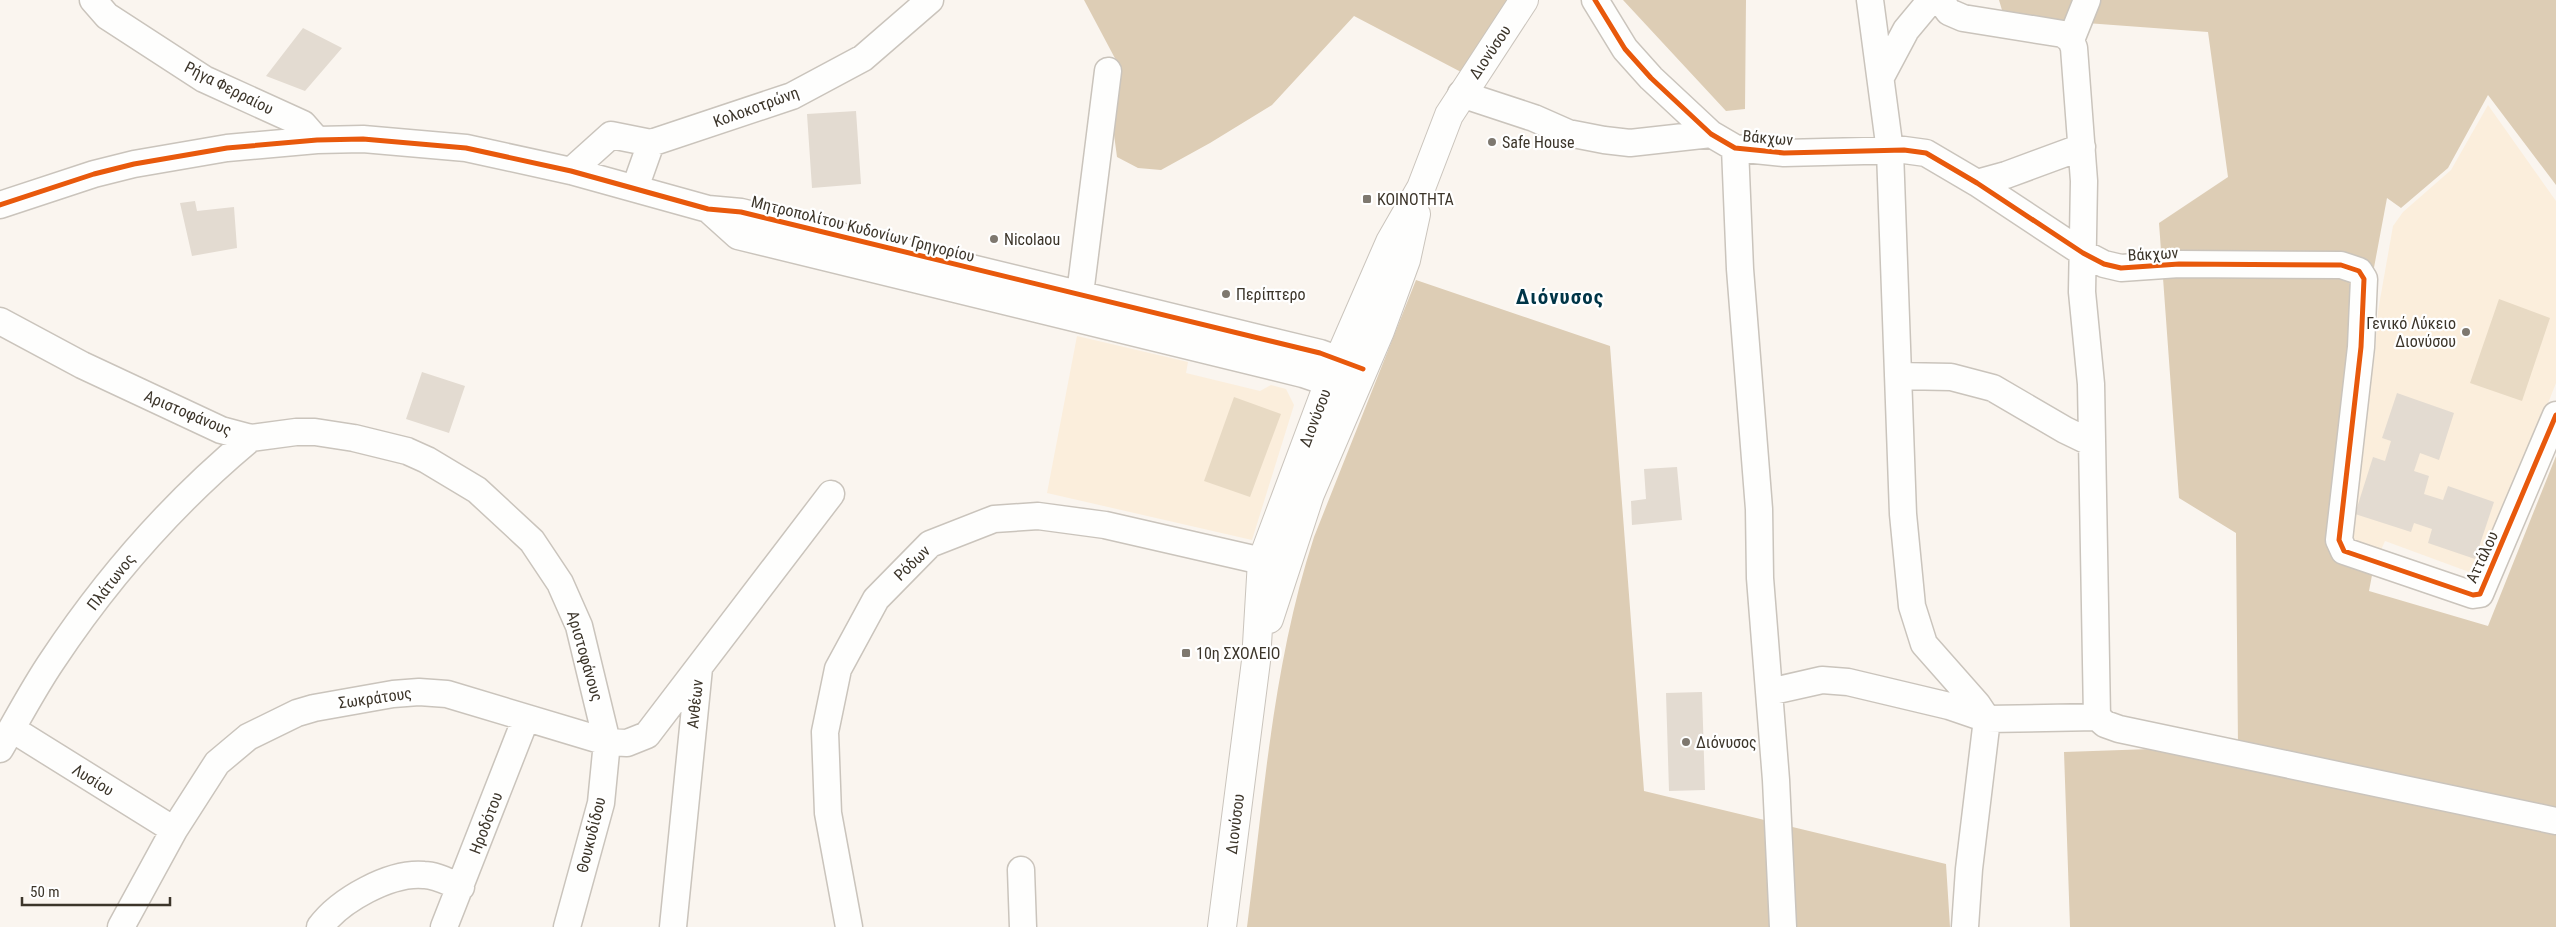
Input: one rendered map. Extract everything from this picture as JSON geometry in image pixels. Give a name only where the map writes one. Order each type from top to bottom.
[{"type":"main road","name":"Διονύσου","points":[[1222,927],[1256,661],[1274,562],[1310,494],[1346,375],[1406,260],[1421,188],[1449,116],[1461,94],[1524,0]]},
{"type":"street","name":"Ρήγα Φερραίου","points":[[93,0],[107,16],[204,79],[303,124],[317,140]]},
{"type":"street","name":"Κολοκοτρώνη","points":[[571,171],[611,134],[651,142],[792,96],[863,58],[930,0]]},
{"type":"street","name":"Βάκχων","points":[[1595,0],[1625,49],[1651,78],[1712,134],[1735,148],[1784,153],[1904,150],[1926,153],[1977,183],[2084,253],[2104,264],[2121,268],[2179,264],[2341,265],[2359,270],[2364,279],[2361,347],[2339,540]]},
{"type":"street","points":[[1870,0],[1890,151],[1903,514],[1913,612],[1924,644],[1977,704],[1986,719],[1969,870],[1965,927]]},
{"type":"street","points":[[1881,77],[1906,30],[1931,0]]},
{"type":"street","points":[[1940,0],[1950,12],[1963,18],[2063,34],[2071,40],[2074,48],[2084,181],[2082,292],[2091,384],[2097,717],[2104,724],[2119,729],[2556,821]]},
{"type":"street","points":[[2071,40],[2085,7],[2109,0]]},
{"type":"street","points":[[1079,307],[1108,71]]},
{"type":"street","points":[[1461,94],[1534,118],[1568,133],[1604,140],[1630,143],[1712,134]]},
{"type":"street","points":[[0,205],[94,174],[134,164],[227,148],[317,140],[363,139],[466,148],[571,171],[708,209],[738,236],[1079,307],[1346,375]]},
{"type":"street","points":[[635,188],[651,142]]},
{"type":"street","points":[[1977,183],[2006,175],[2082,147]]},
{"type":"street","points":[[1735,148],[1740,268],[1758,499],[1760,578],[1776,780],[1783,927]]},
{"type":"street","name":"Αριστοφάνους","points":[[0,321],[82,365],[221,430],[251,438],[296,432],[315,432],[391,446],[427,460],[477,490],[510,518],[532,541],[569,600],[588,658],[607,742]]},
{"type":"street","points":[[1898,376],[1951,377],[1993,388],[2065,430],[2092,443]]},
{"type":"street","name":"Αττάλου","points":[[2339,540],[2341,548],[2348,553],[2473,595],[2480,594],[2556,416]]},
{"type":"street","name":"Πλάτωνος","points":[[6,739],[52,661],[133,553],[209,473],[251,438]]},
{"type":"street","name":"Ανθέων","points":[[673,927],[699,668],[831,494]]},
{"type":"street","name":"Ρόδων","points":[[848,927],[828,813],[825,732],[836,678],[838,669],[876,599],[930,544],[994,519],[1038,516],[1106,525],[1274,562]]},
{"type":"street","name":"Σωκράτους","points":[[121,927],[174,830],[209,773],[226,754],[260,729],[314,708],[419,692],[447,694],[475,700],[526,718],[607,742],[627,743],[647,735],[699,668]]},
{"type":"street","points":[[1769,692],[1822,680],[1848,682],[1949,706],[1986,719],[2097,717]]},
{"type":"street","name":"Ηροδότου","points":[[444,927],[526,718]]},
{"type":"street","name":"Λυσίου","points":[[6,739],[174,830]]},
{"type":"street","name":"Θουκυδίδου","points":[[567,927],[601,803],[607,742]]},
{"type":"street","points":[[1021,870],[1023,927]]},
{"type":"street","points":[[320,927],[359,893],[395,878],[425,874],[461,886]]},
{"type":"shaded area","points":[[1084,0],[1508,0],[1461,72],[1354,16],[1272,105],[1161,170],[1138,168],[1117,157],[1111,112],[1118,64]]},
{"type":"shaded area","points":[[1623,0],[1746,0],[1745,109],[1726,111]]},
{"type":"shaded area","points":[[1999,0],[2556,0],[2556,185],[2488,95],[2448,168],[2401,208],[2387,198],[2367,305],[2344,544],[2376,554],[2369,591],[2488,626],[2556,456],[2556,927],[2070,927],[2064,752],[2238,746],[2236,533],[2179,498],[2159,223],[2228,177],[2208,32],[2004,17]]},
{"type":"shaded area","name":"Γενικό Λύκειο Διονύσου","points":[[2488,105],[2556,201],[2556,383],[2480,576],[2385,541],[2380,552],[2347,537],[2375,354],[2378,311],[2393,226],[2403,212],[2451,170]]},
{"type":"shaded area","points":[[1416,280],[1610,346],[1644,791],[1946,864],[1950,927],[1247,927],[1279,681],[1300,585],[1314,537]]},
{"type":"shaded area","points":[[2499,299],[2550,318],[2522,401],[2470,383]]},
{"type":"shaded area","points":[[1077,336],[1188,362],[1186,373],[1260,391],[1271,385],[1286,389],[1294,405],[1252,540],[1047,493]]},
{"type":"shaded area","points":[[1234,397],[1281,414],[1250,497],[1204,481]]},
{"type":"building","points":[[303,28],[342,48],[305,91],[266,76]]},
{"type":"building","points":[[856,111],[861,184],[812,188],[807,114]]},
{"type":"building","points":[[195,201],[197,211],[234,207],[237,248],[192,256],[180,203]]},
{"type":"building","points":[[422,372],[465,386],[449,433],[406,419]]},
{"type":"building","points":[[2397,393],[2454,413],[2439,460],[2420,453],[2414,471],[2429,476],[2424,494],[2443,500],[2448,486],[2494,502],[2475,559],[2428,543],[2432,529],[2414,523],[2411,532],[2355,514],[2373,457],[2385,461],[2391,441],[2382,438]]},
{"type":"building","points":[[1677,467],[1682,520],[1632,525],[1631,501],[1646,499],[1644,469]]},
{"type":"building","name":"Διόνυσος","points":[[1702,692],[1705,790],[1669,791],[1666,693]]},
{"type":"cycle path","points":[[1595,0],[1625,49],[1651,78],[1711,134],[1735,148],[1784,153],[1904,150],[1926,153],[1977,183],[2083,253],[2104,264],[2121,268],[2179,264],[2341,265],[2359,271],[2364,279],[2361,347],[2339,540],[2344,551],[2473,595],[2480,594],[2556,415]]},
{"type":"cycle path","name":"Μητροπολίτου Κυδονίων Γρηγορίου","points":[[0,205],[94,174],[134,164],[227,148],[317,140],[363,139],[466,148],[571,171],[708,209],[741,212],[1320,353],[1363,369]]},
{"type":"place","name":"Safe House","points":[[1492,142]]},
{"type":"place","name":"ΚΟΙΝΟΤΗΤΑ","points":[[1367,199]]},
{"type":"place","name":"Nicolaou","points":[[994,239]]},
{"type":"place","name":"Περίπτερο","points":[[1226,294]]},
{"type":"place","name":"Γενικό Λύκειο Διονύσου","points":[[2466,332]]},
{"type":"place","name":"10η ΣΧΟΛΕΙΟ","points":[[1186,653]]},
{"type":"place","name":"Διόνυσος","points":[[1686,742]]},
{"type":"district","name":"Διόνυσος","points":[[1560,297]]}]
